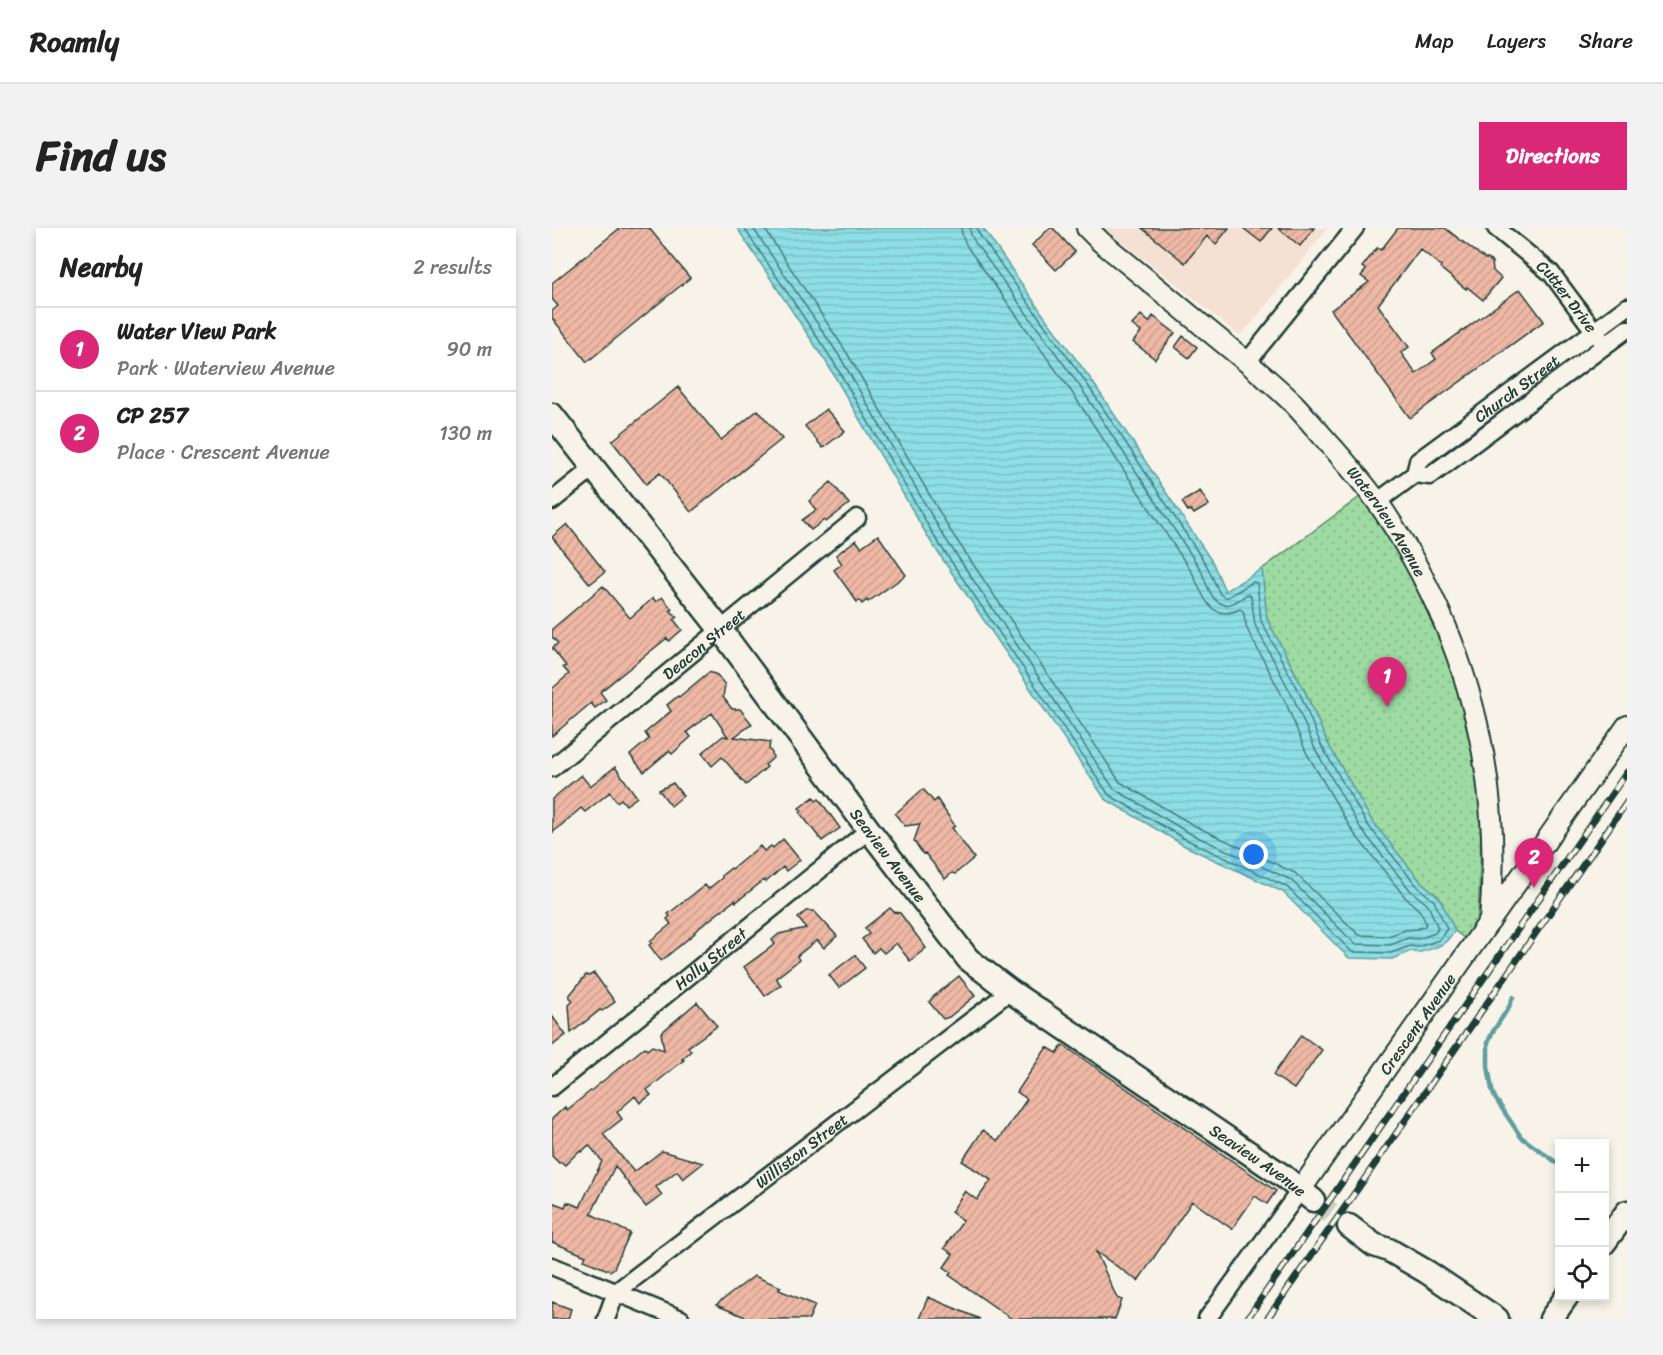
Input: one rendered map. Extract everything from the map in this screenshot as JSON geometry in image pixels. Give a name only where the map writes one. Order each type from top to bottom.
[{"type":"main road","name":"Seaview Avenue","points":[[552,415],[720,629],[968,959],[1010,991],[1307,1194]]},
{"type":"main road","points":[[1609,1237],[1627,1212]]},
{"type":"main road","points":[[1349,1226],[1374,1245],[1389,1250],[1427,1272],[1497,1319]]},
{"type":"main road","points":[[1551,1319],[1564,1301]]},
{"type":"street","name":"Waterview Avenue","points":[[1086,228],[1294,404],[1357,475],[1413,558],[1449,634],[1474,707],[1487,773],[1491,809],[1493,878],[1490,921]]},
{"type":"street","points":[[1247,362],[1355,228]]},
{"type":"street","name":"Cutter Drive","points":[[1496,228],[1551,273],[1605,346]]},
{"type":"street","name":"Church Street","points":[[1377,502],[1415,474],[1418,461],[1627,307]]},
{"type":"street","name":"Church Street","points":[[1415,474],[1430,476],[1627,329]]},
{"type":"street","points":[[552,501],[593,468]]},
{"type":"street","name":"Deacon Street","points":[[552,768],[857,518]]},
{"type":"street","name":"Crescent Avenue","points":[[1208,1319],[1307,1194],[1490,921],[1627,726]]},
{"type":"street","name":"Holly Street","points":[[552,1087],[869,830]]},
{"type":"street","name":"Williston Street","points":[[616,1292],[1010,991]]},
{"type":"street","points":[[552,1266],[681,1319]]},
{"type":"street","points":[[606,1319],[616,1292]]},
{"type":"shaded area","points":[[1102,228],[1328,228],[1250,325],[1240,334]]},
{"type":"green space","points":[[1361,496],[1389,537],[1413,580],[1452,671],[1466,718],[1475,766],[1480,815],[1480,865],[1476,924],[1465,939],[1455,931],[1439,897],[1421,882],[1372,821],[1327,742],[1306,693],[1267,619],[1262,569]]},
{"type":"water","points":[[737,228],[983,228],[1090,378],[1213,563],[1225,591],[1262,569],[1267,619],[1306,694],[1327,742],[1372,821],[1421,882],[1439,897],[1455,931],[1447,940],[1435,948],[1418,953],[1411,951],[1392,959],[1349,958],[1283,892],[1185,846],[1105,799],[931,542],[828,365]]},
{"type":"building","points":[[620,228],[649,228],[690,278],[587,362],[552,318],[552,311],[558,306],[552,299],[552,283]]},
{"type":"building","points":[[1050,228],[1053,228],[1075,252],[1056,270],[1032,245]]},
{"type":"building","points":[[1142,228],[1229,228],[1216,244],[1207,236],[1185,263]]},
{"type":"building","points":[[1243,228],[1272,228],[1261,242]]},
{"type":"building","points":[[1278,228],[1314,228],[1300,246]]},
{"type":"building","points":[[1398,228],[1445,228],[1492,262],[1493,271],[1501,278],[1483,300],[1440,268],[1441,266],[1420,249],[1378,305],[1409,347],[1401,353],[1416,374],[1436,359],[1432,353],[1520,289],[1544,321],[1410,418],[1331,310],[1369,282],[1361,276],[1366,270],[1362,267],[1377,248],[1381,250]]},
{"type":"building","points":[[1141,315],[1149,322],[1153,316],[1175,333],[1155,359],[1133,342],[1141,332],[1132,325]]},
{"type":"building","points":[[1183,336],[1197,347],[1189,358],[1175,347]]},
{"type":"building","points":[[678,387],[721,440],[758,410],[782,439],[691,512],[660,473],[646,484],[612,441]]},
{"type":"building","points":[[826,409],[845,431],[823,448],[805,426]]},
{"type":"building","points":[[831,482],[849,504],[826,522],[824,520],[811,530],[802,520],[816,510],[809,501]]},
{"type":"building","points":[[1200,491],[1209,505],[1194,514],[1191,510],[1188,511],[1182,502]]},
{"type":"building","points":[[567,524],[605,572],[590,584],[552,537]]},
{"type":"building","points":[[878,535],[906,575],[862,604],[859,600],[857,602],[834,570],[842,564],[836,555],[856,540],[861,547]]},
{"type":"building","points":[[603,586],[630,618],[653,598],[656,602],[662,597],[677,617],[674,620],[682,630],[669,641],[667,638],[600,692],[606,700],[595,708],[591,703],[552,736],[552,689],[569,674],[563,667],[566,666],[552,648],[558,643],[552,637],[552,629]]},
{"type":"building","points":[[709,672],[717,675],[725,685],[723,697],[732,709],[740,709],[752,724],[734,737],[770,742],[769,749],[773,758],[765,765],[767,767],[746,785],[722,757],[712,766],[702,753],[723,736],[728,737],[712,713],[687,732],[691,737],[672,754],[669,751],[644,772],[630,755],[649,739],[645,733],[671,711],[667,705]]},
{"type":"building","points":[[615,767],[637,797],[626,805],[621,799],[617,802],[610,792],[585,812],[581,808],[552,833],[552,799],[581,775],[590,786]]},
{"type":"building","points":[[673,783],[683,796],[671,806],[659,790]]},
{"type":"building","points":[[923,789],[934,802],[937,799],[955,826],[952,828],[974,858],[955,874],[952,873],[945,879],[914,841],[920,824],[905,826],[895,814]]},
{"type":"building","points":[[814,797],[816,801],[819,799],[840,828],[822,841],[800,813],[802,811],[799,808]]},
{"type":"building","points":[[783,839],[800,860],[786,871],[783,867],[766,882],[764,880],[736,902],[735,900],[661,961],[649,945],[652,943],[650,941],[671,924],[667,919],[670,916],[668,914],[705,885],[708,889],[722,878],[722,875],[760,846],[764,851],[771,846],[773,848]]},
{"type":"building","points":[[890,908],[900,913],[926,948],[910,961],[896,943],[884,953],[879,948],[873,953],[862,939],[869,934],[865,928]]},
{"type":"building","points":[[806,911],[814,911],[837,936],[824,948],[817,940],[797,956],[799,960],[776,978],[781,985],[765,996],[744,967],[775,944],[772,940],[779,934],[806,928],[798,918]]},
{"type":"building","points":[[855,955],[865,968],[839,988],[829,975]]},
{"type":"building","points":[[594,973],[615,1002],[602,1011],[600,1010],[571,1033],[569,1005],[573,1001],[569,996],[586,975]]},
{"type":"building","points":[[959,976],[975,996],[949,1017],[943,1019],[929,1002]]},
{"type":"building","points":[[697,1002],[717,1026],[688,1047],[691,1051],[682,1059],[684,1060],[647,1090],[651,1095],[640,1103],[635,1096],[617,1112],[622,1119],[603,1134],[634,1172],[662,1151],[703,1163],[683,1179],[677,1171],[656,1187],[662,1195],[646,1207],[615,1166],[591,1214],[630,1233],[614,1268],[610,1271],[584,1260],[586,1256],[552,1242],[552,1202],[565,1207],[567,1202],[580,1207],[602,1161],[589,1145],[581,1152],[580,1150],[565,1165],[559,1163],[552,1156],[552,1119],[565,1107],[567,1110],[645,1047],[647,1050],[652,1046],[664,1050],[661,1033]]},
{"type":"building","points":[[552,1016],[566,1035],[552,1046]]},
{"type":"building","points":[[1301,1035],[1322,1050],[1294,1089],[1273,1075]]},
{"type":"building","points":[[1063,1045],[1276,1191],[1267,1204],[1255,1196],[1232,1229],[1192,1201],[1138,1281],[1096,1252],[1117,1298],[1122,1300],[1115,1319],[1012,1319],[949,1275],[951,1272],[944,1267],[953,1254],[944,1248],[963,1221],[951,1212],[965,1191],[977,1200],[991,1180],[962,1161],[983,1130],[998,1141],[1027,1099],[1017,1092],[1047,1047],[1057,1053]]},
{"type":"building","points":[[754,1276],[781,1287],[779,1290],[815,1305],[809,1319],[750,1319],[716,1305]]},
{"type":"building","points":[[928,1297],[980,1319],[919,1319]]},
{"type":"building","points":[[552,1302],[571,1309],[568,1319],[552,1319]]},
{"type":"waterway","points":[[1513,997],[1488,1042],[1488,1066],[1492,1090],[1521,1137],[1555,1161]]},
{"type":"tunnel","points":[[1313,1200],[1349,1226]]},
{"type":"railway","points":[[1247,1319],[1627,772]]},
{"type":"railway","points":[[1267,1319],[1627,802]]},
{"type":"place","name":"Water View Park","points":[[1387,707]]},
{"type":"place","name":"CP 257","points":[[1534,888]]}]
